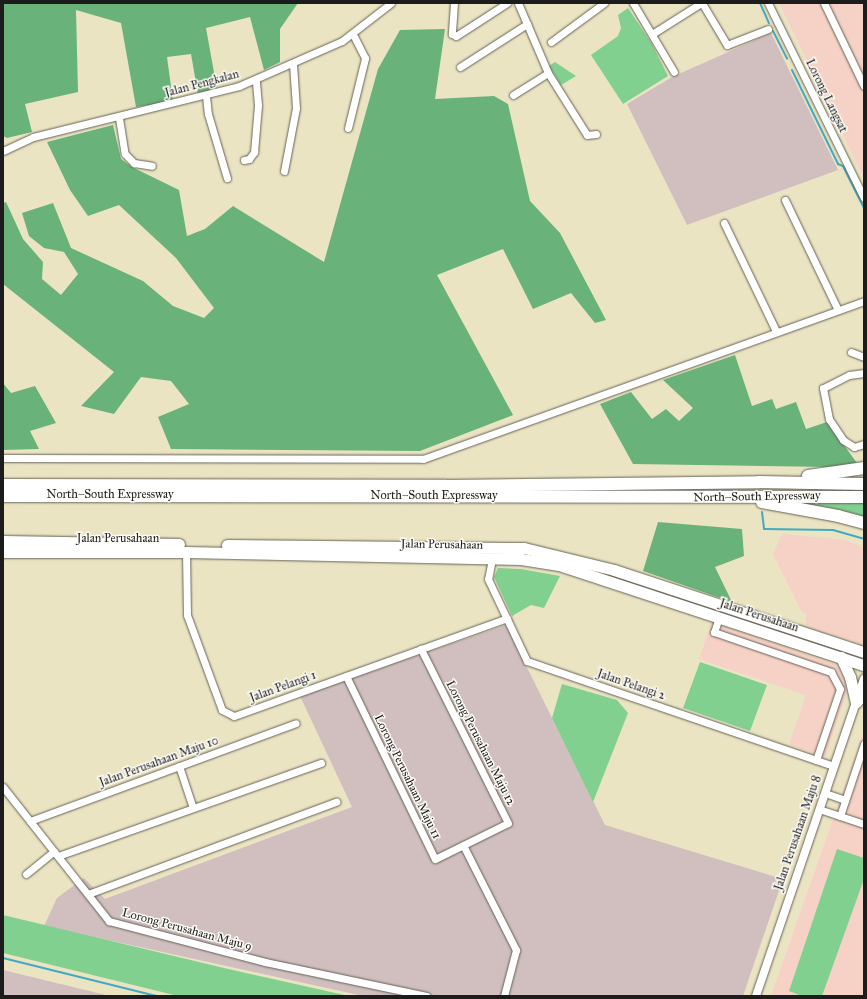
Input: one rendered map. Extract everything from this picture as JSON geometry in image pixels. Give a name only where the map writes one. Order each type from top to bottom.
[{"type":"highway","points":[[759,482],[864,468]]},
{"type":"highway","name":"North–South Expressway","points":[[3,485],[446,486],[759,482],[864,484]]},
{"type":"highway","name":"North–South Expressway","points":[[3,496],[248,494],[751,499],[783,496],[864,497]]},
{"type":"highway","points":[[751,499],[864,524]]},
{"type":"main road","name":"Jalan Perusahaan","points":[[3,541],[524,548],[614,570],[810,633],[864,652]]},
{"type":"main road","name":"Jalan Perusahaan","points":[[3,552],[186,552],[521,559],[559,565],[864,665]]},
{"type":"main road","points":[[841,657],[850,677],[856,702]]},
{"type":"main road","points":[[856,702],[864,693]]},
{"type":"street","name":"Jalan Pengkalan","points":[[3,151],[33,137],[119,118],[206,96],[256,80],[353,34],[391,3]]},
{"type":"street","points":[[454,3],[452,34],[456,36],[507,3]]},
{"type":"street","points":[[518,3],[548,72],[587,135],[596,134]]},
{"type":"street","points":[[551,42],[604,3]]},
{"type":"street","points":[[633,3],[674,72]]},
{"type":"street","points":[[652,34],[702,3],[727,45],[768,29]]},
{"type":"street","name":"Lorong Langsat","points":[[768,3],[864,198]]},
{"type":"street","points":[[824,3],[864,86]]},
{"type":"street","points":[[460,66],[527,24]]},
{"type":"street","points":[[348,128],[365,58],[353,34]]},
{"type":"street","points":[[284,171],[296,108],[292,64]]},
{"type":"street","points":[[513,95],[548,72]]},
{"type":"street","points":[[244,160],[249,159],[254,152],[258,105],[256,80]]},
{"type":"street","points":[[206,96],[208,114],[222,154],[227,178]]},
{"type":"street","points":[[119,118],[124,154],[134,163],[152,166]]},
{"type":"street","points":[[786,200],[838,310]]},
{"type":"street","points":[[724,223],[776,331]]},
{"type":"street","points":[[3,458],[423,459],[776,331],[864,301]]},
{"type":"street","points":[[852,352],[864,357]]},
{"type":"street","points":[[864,373],[849,375],[823,388],[829,419],[843,440],[854,447],[864,444]]},
{"type":"street","name":"Jalan Pelangi 1","points":[[186,552],[187,615],[222,710],[234,716],[507,618]]},
{"type":"street","name":"Jalan Pelangi 2","points":[[492,559],[488,579],[527,662],[834,766]]},
{"type":"street","points":[[720,617],[714,632],[830,672],[840,689],[816,760]]},
{"type":"street","name":"Lorong Perusahaan Maju 12","points":[[420,649],[508,822],[463,846]]},
{"type":"street","name":"Lorong Perusahaan Maju 11","points":[[346,676],[435,859],[463,846]]},
{"type":"street","name":"Jalan Perusahaan Maju 8","points":[[756,996],[864,679]]},
{"type":"street","name":"Jalan Perusahaan Maju 10","points":[[30,821],[296,723]]},
{"type":"street","points":[[840,816],[864,744]]},
{"type":"street","points":[[26,874],[56,853],[193,808],[321,763]]},
{"type":"street","points":[[178,766],[193,808]]},
{"type":"street","name":"Lorong Perusahaan Maju 9","points":[[4,789],[109,920],[130,927],[265,962],[426,996]]},
{"type":"street","points":[[825,793],[845,800]]},
{"type":"street","points":[[88,894],[336,802]]},
{"type":"street","points":[[819,809],[864,824]]},
{"type":"street","points":[[463,846],[516,950],[504,996]]},
{"type":"shaded area","points":[[779,3],[864,4],[864,178]]},
{"type":"shaded area","points":[[771,33],[838,170],[687,225],[627,104],[672,77]]},
{"type":"shaded area","points":[[782,534],[846,540],[864,548],[864,645],[806,627],[806,614],[802,612],[773,554]]},
{"type":"shaded area","points":[[712,622],[840,666],[849,686],[825,758],[789,745],[806,695],[699,659]]},
{"type":"shaded area","points":[[506,625],[605,825],[783,879],[743,996],[363,996],[44,926],[57,898],[84,878],[105,899],[352,807],[300,696]]},
{"type":"shaded area","points":[[864,731],[864,996],[771,996]]},
{"type":"shaded area","points":[[3,970],[110,996],[3,996]]},
{"type":"green space","points":[[3,3],[298,3],[280,29],[280,62],[264,70],[250,17],[206,28],[217,89],[198,94],[191,54],[167,57],[173,101],[136,107],[121,23],[76,10],[78,92],[25,104],[32,132],[7,138],[3,136]]},
{"type":"green space","points":[[628,8],[652,44],[668,76],[623,104],[591,55],[618,36],[621,28],[618,15]]},
{"type":"green space","points":[[445,29],[435,99],[494,96],[508,104],[530,201],[560,233],[606,320],[595,323],[571,293],[533,309],[503,249],[437,275],[513,415],[420,451],[171,449],[158,417],[189,404],[171,381],[141,377],[114,414],[81,406],[114,372],[3,284],[3,203],[6,202],[23,239],[43,262],[42,279],[61,295],[78,274],[64,252],[44,248],[29,236],[22,213],[53,203],[71,248],[143,281],[173,306],[204,318],[214,308],[176,258],[119,205],[88,216],[70,190],[47,142],[113,125],[121,159],[132,167],[179,190],[187,236],[205,229],[233,206],[324,262],[378,69],[400,30]]},
{"type":"green space","points":[[555,62],[576,76],[561,85],[549,66]]},
{"type":"green space","points":[[735,355],[752,406],[772,399],[776,409],[796,402],[806,429],[827,422],[857,463],[830,467],[633,464],[600,404],[631,392],[652,419],[666,409],[679,421],[693,408],[663,380]]},
{"type":"green space","points":[[3,383],[11,393],[35,386],[56,423],[30,431],[39,449],[3,450]]},
{"type":"green space","points":[[800,503],[864,503],[864,520]]},
{"type":"green space","points":[[658,522],[742,529],[744,556],[715,567],[732,602],[643,571]]},
{"type":"green space","points":[[498,568],[521,569],[560,576],[544,608],[531,605],[512,616],[494,577]]},
{"type":"green space","points":[[700,662],[767,685],[750,731],[683,708]]},
{"type":"green space","points":[[562,684],[617,700],[628,713],[593,802],[552,718]]},
{"type":"green space","points":[[837,849],[864,858],[864,879],[822,996],[802,996],[789,991]]},
{"type":"green space","points":[[3,915],[224,968],[349,996],[178,996],[3,953]]},
{"type":"waterway","points":[[760,3],[769,23]]},
{"type":"waterway","points":[[773,31],[787,59]]},
{"type":"waterway","points":[[792,70],[838,164],[843,166],[864,208]]},
{"type":"waterway","points":[[762,512],[764,529],[833,530],[864,539]]},
{"type":"waterway","points":[[3,958],[157,996]]}]
